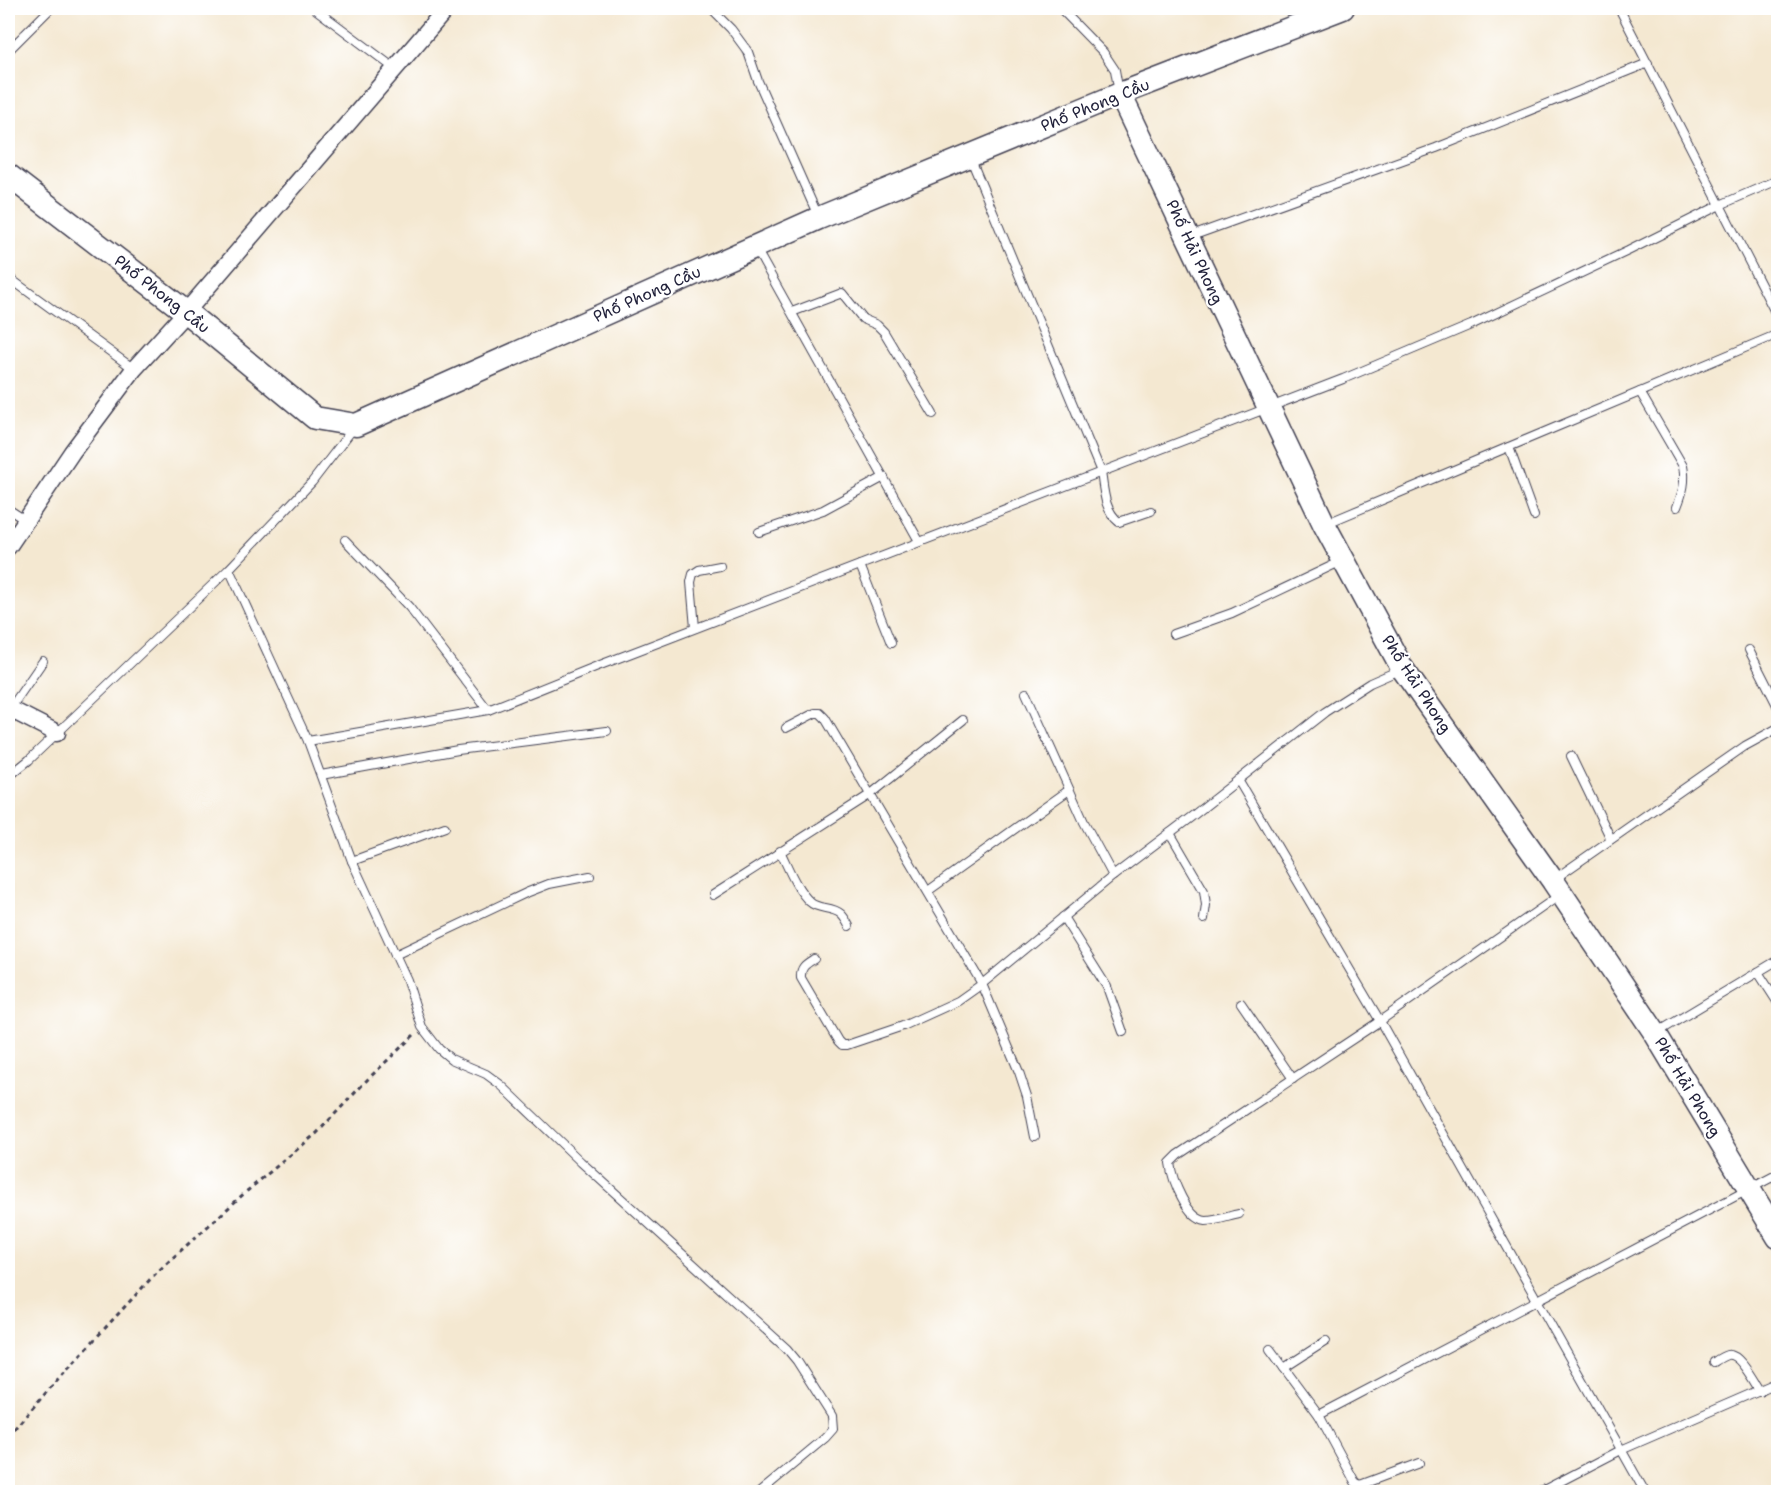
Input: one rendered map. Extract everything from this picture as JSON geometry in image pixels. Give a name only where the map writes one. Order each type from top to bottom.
[{"type":"street","points":[[8,547],[72,452],[134,369],[186,312],[447,8]]},
{"type":"street","name":"Phố Phong Cầu","points":[[8,175],[186,312],[315,418],[356,425],[819,218],[1120,94],[1343,8]]},
{"type":"street","name":"Phố Hải Phong","points":[[1120,94],[1324,524],[1400,664],[1557,888],[1655,1033],[1779,1237]]},
{"type":"street","points":[[9,708],[57,733]]},
{"type":"lane","points":[[8,51],[51,8]]},
{"type":"lane","points":[[314,8],[394,68]]},
{"type":"lane","points":[[710,8],[748,52],[758,81],[819,218]]},
{"type":"lane","points":[[1060,8],[1103,52],[1115,70],[1120,94]]},
{"type":"lane","points":[[1619,8],[1779,318]]},
{"type":"lane","points":[[1189,237],[1436,148],[1648,63]]},
{"type":"lane","points":[[970,157],[1101,472],[1110,515],[1119,522],[1151,511]]},
{"type":"lane","points":[[308,741],[488,710],[919,541],[1343,379],[1471,325],[1720,205],[1779,180]]},
{"type":"lane","points":[[754,246],[919,541]]},
{"type":"lane","points":[[8,277],[134,369]]},
{"type":"lane","points":[[792,312],[842,293],[863,319],[877,325],[884,332],[933,414]]},
{"type":"lane","points":[[1324,524],[1779,334]]},
{"type":"lane","points":[[1640,392],[1683,466],[1684,485],[1677,507]]},
{"type":"lane","points":[[8,777],[29,760],[229,569],[312,482],[356,425]]},
{"type":"lane","points":[[1509,447],[1534,516]]},
{"type":"lane","points":[[759,532],[824,510],[884,477]]},
{"type":"lane","points":[[8,509],[25,520]]},
{"type":"lane","points":[[345,540],[409,607],[488,710]]},
{"type":"lane","points":[[1173,634],[1232,613],[1344,560]]},
{"type":"lane","points":[[860,565],[891,643]]},
{"type":"lane","points":[[695,628],[691,582],[693,574],[699,570],[720,566]]},
{"type":"lane","points":[[229,569],[308,741],[352,861],[407,980],[422,1027],[439,1049],[451,1059],[486,1074],[501,1085],[581,1162],[787,1349],[832,1416],[833,1429],[825,1438],[760,1492]]},
{"type":"lane","points":[[1749,650],[1779,707]]},
{"type":"lane","points":[[9,708],[43,661]]},
{"type":"lane","points":[[814,958],[803,966],[800,972],[801,978],[842,1045],[887,1032],[935,1013],[958,1001],[982,984],[1113,876],[1325,712],[1400,664]]},
{"type":"lane","points":[[1026,693],[1069,790],[1113,876]]},
{"type":"lane","points":[[786,728],[815,713],[820,713],[872,794],[982,984],[1019,1072],[1027,1096],[1035,1137]]},
{"type":"lane","points":[[713,895],[872,794],[963,720]]},
{"type":"lane","points":[[1239,1214],[1208,1221],[1191,1214],[1174,1180],[1170,1163],[1178,1155],[1380,1021],[1557,888],[1611,838],[1745,746],[1779,728]]},
{"type":"lane","points":[[319,771],[607,731]]},
{"type":"lane","points":[[1571,756],[1611,838]]},
{"type":"lane","points":[[1238,780],[1380,1021],[1644,1492]]},
{"type":"lane","points":[[928,891],[1069,790]]},
{"type":"lane","points":[[352,861],[445,826]]},
{"type":"lane","points":[[1170,833],[1204,891],[1206,905],[1204,919]]},
{"type":"lane","points":[[780,851],[810,903],[840,914],[849,926]]},
{"type":"lane","points":[[395,955],[526,893],[549,884],[590,876]]},
{"type":"lane","points":[[1062,917],[1107,987],[1123,1032]]},
{"type":"lane","points":[[1655,1033],[1779,960]]},
{"type":"lane","points":[[1758,972],[1779,1004]]},
{"type":"lane","points":[[1241,1003],[1293,1079]]},
{"type":"lane","points":[[1319,1415],[1779,1174]]},
{"type":"lane","points":[[1284,1368],[1326,1341]]},
{"type":"lane","points":[[1270,1349],[1319,1415],[1355,1482],[1360,1485],[1419,1463]]},
{"type":"lane","points":[[1714,1362],[1728,1354],[1734,1355],[1760,1391]]},
{"type":"lane","points":[[1540,1492],[1621,1450],[1779,1382]]},
{"type":"path","points":[[8,1436],[58,1378],[156,1273],[247,1191],[317,1133],[422,1027]]}]
